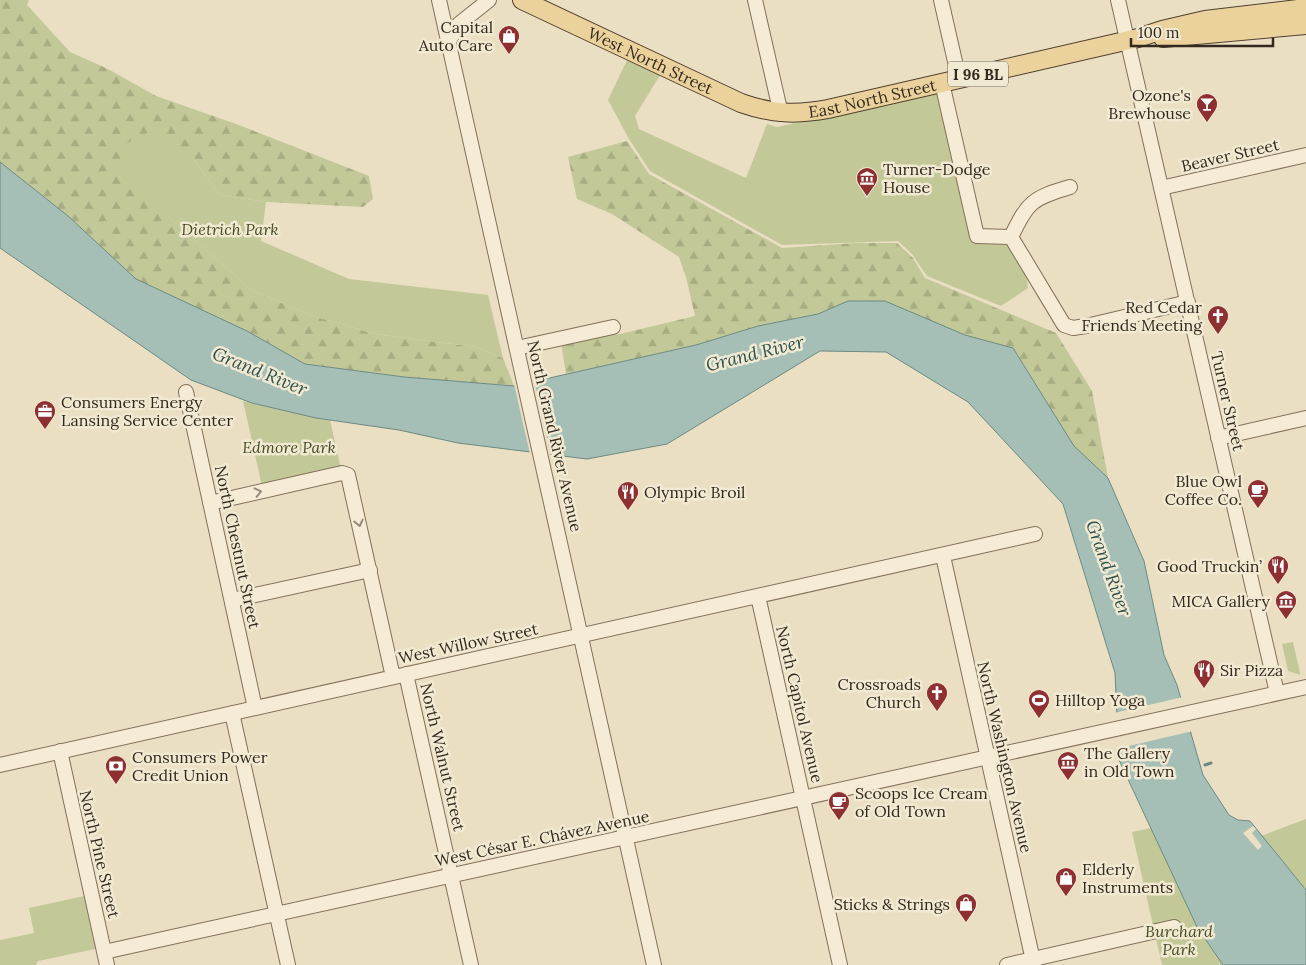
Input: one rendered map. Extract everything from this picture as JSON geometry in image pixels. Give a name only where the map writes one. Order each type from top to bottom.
[{"type":"main road","name":"West North Street","points":[[522,0],[741,103],[766,112],[781,114]]},
{"type":"main road","name":"East North Street","points":[[781,114],[804,114],[828,110],[1132,39],[1184,24],[1246,15],[1305,16]]},
{"type":"main road","name":"East North Street","points":[[1132,39],[1161,39],[1305,16]]},
{"type":"street","name":"North Grand River Avenue","points":[[439,0],[654,965]]},
{"type":"street","points":[[449,41],[459,24],[489,0]]},
{"type":"street","points":[[755,0],[781,114]]},
{"type":"street","points":[[941,0],[959,79]]},
{"type":"street","name":"Turner Street","points":[[1118,0],[1132,39],[1162,188],[1277,693]]},
{"type":"street","points":[[942,83],[977,236],[1011,237]]},
{"type":"street","name":"Beaver Street","points":[[1162,188],[1306,156]]},
{"type":"street","points":[[1011,237],[1022,214],[1031,203],[1041,195],[1070,187]]},
{"type":"street","points":[[1011,237],[1064,326],[1073,328],[1086,326],[1188,302]]},
{"type":"street","points":[[518,354],[613,327]]},
{"type":"street","name":"North Chestnut Street","points":[[186,392],[255,708]]},
{"type":"street","points":[[1218,438],[1306,418]]},
{"type":"street","name":"North Walnut Street","points":[[210,503],[342,473],[348,475],[370,570],[400,676],[451,875],[471,965]]},
{"type":"street","name":"West Willow Street","points":[[0,765],[1035,534]]},
{"type":"street","name":"North Washington Avenue","points":[[943,556],[1033,962]]},
{"type":"street","points":[[232,600],[370,570]]},
{"type":"street","name":"North Capitol Avenue","points":[[758,596],[840,965]]},
{"type":"street","name":"West César E. Chávez Avenue","points":[[106,958],[277,914],[1306,687]]},
{"type":"street","points":[[232,714],[288,965]]},
{"type":"street","name":"North Pine Street","points":[[60,751],[106,958]]},
{"type":"street","points":[[1007,965],[1033,962],[1174,927]]},
{"type":"green space","points":[[0,0],[29,0],[27,5],[70,52],[108,69],[156,96],[239,125],[369,176],[373,199],[363,207],[266,202],[220,195],[191,156],[167,215],[251,290],[310,315],[375,334],[476,347],[503,358],[514,386],[404,377],[305,364],[247,331],[136,279],[68,216],[0,162]]},
{"type":"green space","points":[[628,58],[660,75],[635,116],[639,129],[746,178],[767,124],[777,127],[939,93],[973,241],[1007,243],[1026,272],[1028,288],[1001,306],[927,276],[912,254],[898,241],[782,245],[650,171],[629,139],[608,100]]},
{"type":"green space","name":"Dietrich Park","points":[[157,128],[191,156],[220,195],[266,202],[261,241],[349,279],[488,295],[503,358],[476,347],[375,334],[310,315],[251,290],[167,215],[126,183],[118,148]]},
{"type":"green space","points":[[627,141],[649,174],[782,248],[856,243],[897,243],[913,258],[925,278],[1056,333],[1092,391],[1108,478],[1074,447],[1013,348],[965,335],[919,317],[848,301],[818,314],[758,326],[696,345],[566,374],[561,342],[607,333],[616,335],[695,316],[686,277],[679,257],[612,214],[577,199],[568,157]]},
{"type":"green space","name":"Edmore Park","points":[[243,401],[330,420],[341,469],[262,486]]},
{"type":"green space","points":[[1293,642],[1300,675],[1288,671],[1282,644]]},
{"type":"green space","points":[[1306,819],[1306,890],[1261,836]]},
{"type":"green space","name":"Burchard Park","points":[[1151,828],[1197,927],[1224,965],[1162,965],[1132,832]]},
{"type":"green space","points":[[89,895],[100,948],[38,961],[36,965],[0,965],[0,940],[34,933],[29,908]]},
{"type":"water","name":"Grand River","points":[[0,162],[68,216],[136,279],[247,331],[305,364],[404,377],[514,386],[696,345],[758,326],[818,314],[848,301],[885,301],[965,335],[1013,348],[1074,446],[1108,478],[1144,561],[1164,655],[1177,685],[1203,775],[1229,815],[1238,820],[1250,821],[1306,890],[1306,965],[1223,965],[1197,927],[1119,760],[1115,673],[1063,504],[968,402],[886,352],[820,351],[667,444],[587,459],[458,443],[399,430],[316,418],[252,403],[191,380],[0,248]]},
{"type":"pier","points":[[534,379],[551,457],[530,454],[514,384]]},
{"type":"pier","points":[[1183,697],[1193,731],[1116,749],[1114,713]]},
{"type":"pier","points":[[1253,826],[1256,829],[1252,833],[1262,846],[1258,850],[1243,833]]},
{"type":"waterway","points":[[1205,765],[1211,763]]},
{"type":"place","name":"Capital Auto Care","points":[[509,55]]},
{"type":"place","name":"Ozone's Brewhouse","points":[[1207,123]]},
{"type":"place","name":"Turner-Dodge House","points":[[867,197]]},
{"type":"place","name":"Red Cedar Friends Meeting","points":[[1218,335]]},
{"type":"place","name":"Consumers Energy Lansing Service Center","points":[[45,430]]},
{"type":"place","name":"Blue Owl Coffee Co.","points":[[1258,509]]},
{"type":"place","name":"Olympic Broil","points":[[628,511]]},
{"type":"place","name":"Good Truckin’","points":[[1278,585]]},
{"type":"place","name":"MICA Gallery","points":[[1286,620]]},
{"type":"place","name":"Sir Pizza","points":[[1204,689]]},
{"type":"place","name":"Crossroads Church","points":[[937,712]]},
{"type":"place","name":"Hilltop Yoga","points":[[1039,719]]},
{"type":"place","name":"The Gallery in Old Town","points":[[1068,781]]},
{"type":"place","name":"Consumers Power Credit Union","points":[[116,785]]},
{"type":"place","name":"Scoops Ice Cream of Old Town","points":[[839,821]]},
{"type":"place","name":"Elderly Instruments","points":[[1066,897]]},
{"type":"place","name":"Sticks & Strings","points":[[966,923]]}]
